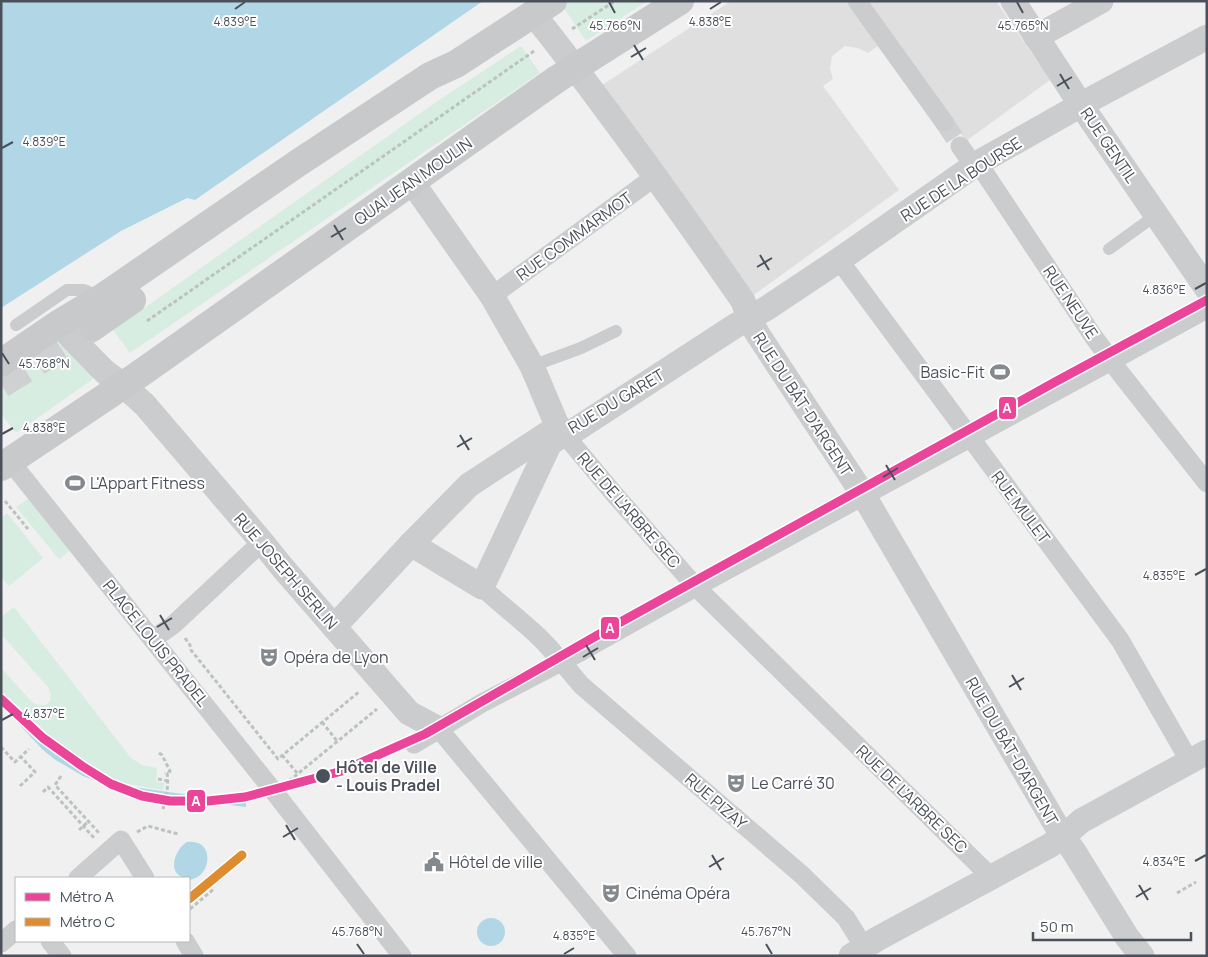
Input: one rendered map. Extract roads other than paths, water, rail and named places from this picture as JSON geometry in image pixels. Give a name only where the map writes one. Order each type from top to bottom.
[{"type":"main road","name":"QUAI JEAN MOULIN","points":[[6,464],[123,385],[575,68],[680,1]]},
{"type":"main road","points":[[1,363],[58,324],[102,298],[298,163],[430,76],[456,64],[543,8]]},
{"type":"main road","points":[[93,327],[244,223],[435,85],[456,64]]},
{"type":"street","points":[[857,1],[944,122]]},
{"type":"street","name":"RUE GENTIL","points":[[1013,1],[1081,105],[1207,289]]},
{"type":"street","points":[[1036,37],[1101,1]]},
{"type":"street","name":"RUE DU BÂT-D'ARGENT","points":[[543,8],[575,68],[656,176],[743,301],[757,333],[864,496],[1063,838],[1073,850],[1127,937],[1142,956]]},
{"type":"street","name":"RUE DE LA BOURSE","points":[[749,318],[839,260],[976,165],[1116,85],[1207,37]]},
{"type":"street","name":"RUE NEUVE","points":[[960,146],[976,165],[1111,361],[1207,483]]},
{"type":"street","name":"RUE COMMARMOT","points":[[492,296],[656,176]]},
{"type":"street","name":"RUE DE L'ARBRE SEC","points":[[412,182],[492,296],[532,366],[556,423],[564,434],[696,587],[991,877]]},
{"type":"street","name":"RUE MULET","points":[[839,260],[1120,640],[1198,757]]},
{"type":"street","points":[[414,744],[474,708],[582,651],[1207,309]]},
{"type":"street","name":"RUE DU GARET","points":[[334,627],[411,544],[470,485],[550,432],[564,434],[575,430],[749,318]]},
{"type":"street","name":"RUE JOSEPH SERLIN","points":[[58,324],[105,372],[123,385],[145,406],[409,713],[439,729],[627,956]]},
{"type":"street","points":[[482,587],[550,443],[564,434]]},
{"type":"street","name":"PLACE LOUIS PRADEL","points":[[6,464],[153,640],[402,956]]},
{"type":"street","points":[[153,640],[168,629],[262,542]]},
{"type":"street","name":"RUE PIZAY","points":[[411,544],[482,587],[535,633],[581,685],[802,875],[846,918],[858,951]]},
{"type":"street","points":[[858,951],[1063,838],[1081,821],[1198,757]]},
{"type":"street","points":[[79,877],[121,840],[144,877]]},
{"type":"street","points":[[1,943],[15,931]]},
{"type":"street","points":[[51,942],[62,956]]},
{"type":"street","points":[[186,942],[194,956]]},
{"type":"lane","points":[[1116,85],[1127,93],[1184,62]]},
{"type":"lane","points":[[1109,248],[1156,215]]},
{"type":"lane","points":[[16,325],[67,290],[84,290],[102,298]]},
{"type":"lane","points":[[532,366],[581,348],[616,331]]},
{"type":"water","points":[[1,1],[483,1],[195,200],[187,198],[121,231],[1,308]]},
{"type":"water","points":[[1,698],[40,741],[69,763],[94,776],[133,787],[246,803],[246,807],[136,792],[103,784],[83,776],[54,759],[42,749],[1,705]]},
{"type":"water","points":[[187,842],[196,842],[203,846],[206,852],[208,859],[206,866],[197,878],[190,880],[190,877],[182,877],[177,874],[174,863],[175,857]]},
{"type":"water","points":[[491,918],[501,922],[505,932],[501,942],[491,946],[481,942],[477,932],[481,922]]},
{"type":"tunnel","points":[[944,122],[960,146]]},
{"type":"tunnel","points":[[1,384],[93,327]]},
{"type":"metro line","name":"A","points":[[1,699],[43,738],[82,766],[111,784],[142,796],[170,801],[208,801],[245,797],[342,771],[425,734],[617,624],[1207,300]]},
{"type":"metro line","name":"C","points":[[190,898],[242,855]]},
{"type":"place","name":"Basic-Fit","points":[[1000,372]]},
{"type":"place","name":"L'Appart Fitness","points":[[75,483]]},
{"type":"place","name":"Opéra de Lyon","points":[[269,657]]},
{"type":"place","name":"Hôtel de Ville - Louis Pradel","points":[[323,776]]},
{"type":"place","name":"Le Carré 30","points":[[736,783]]},
{"type":"place","name":"Hôtel de ville","points":[[434,862]]},
{"type":"place","name":"Cinéma Opéra","points":[[611,893]]}]
